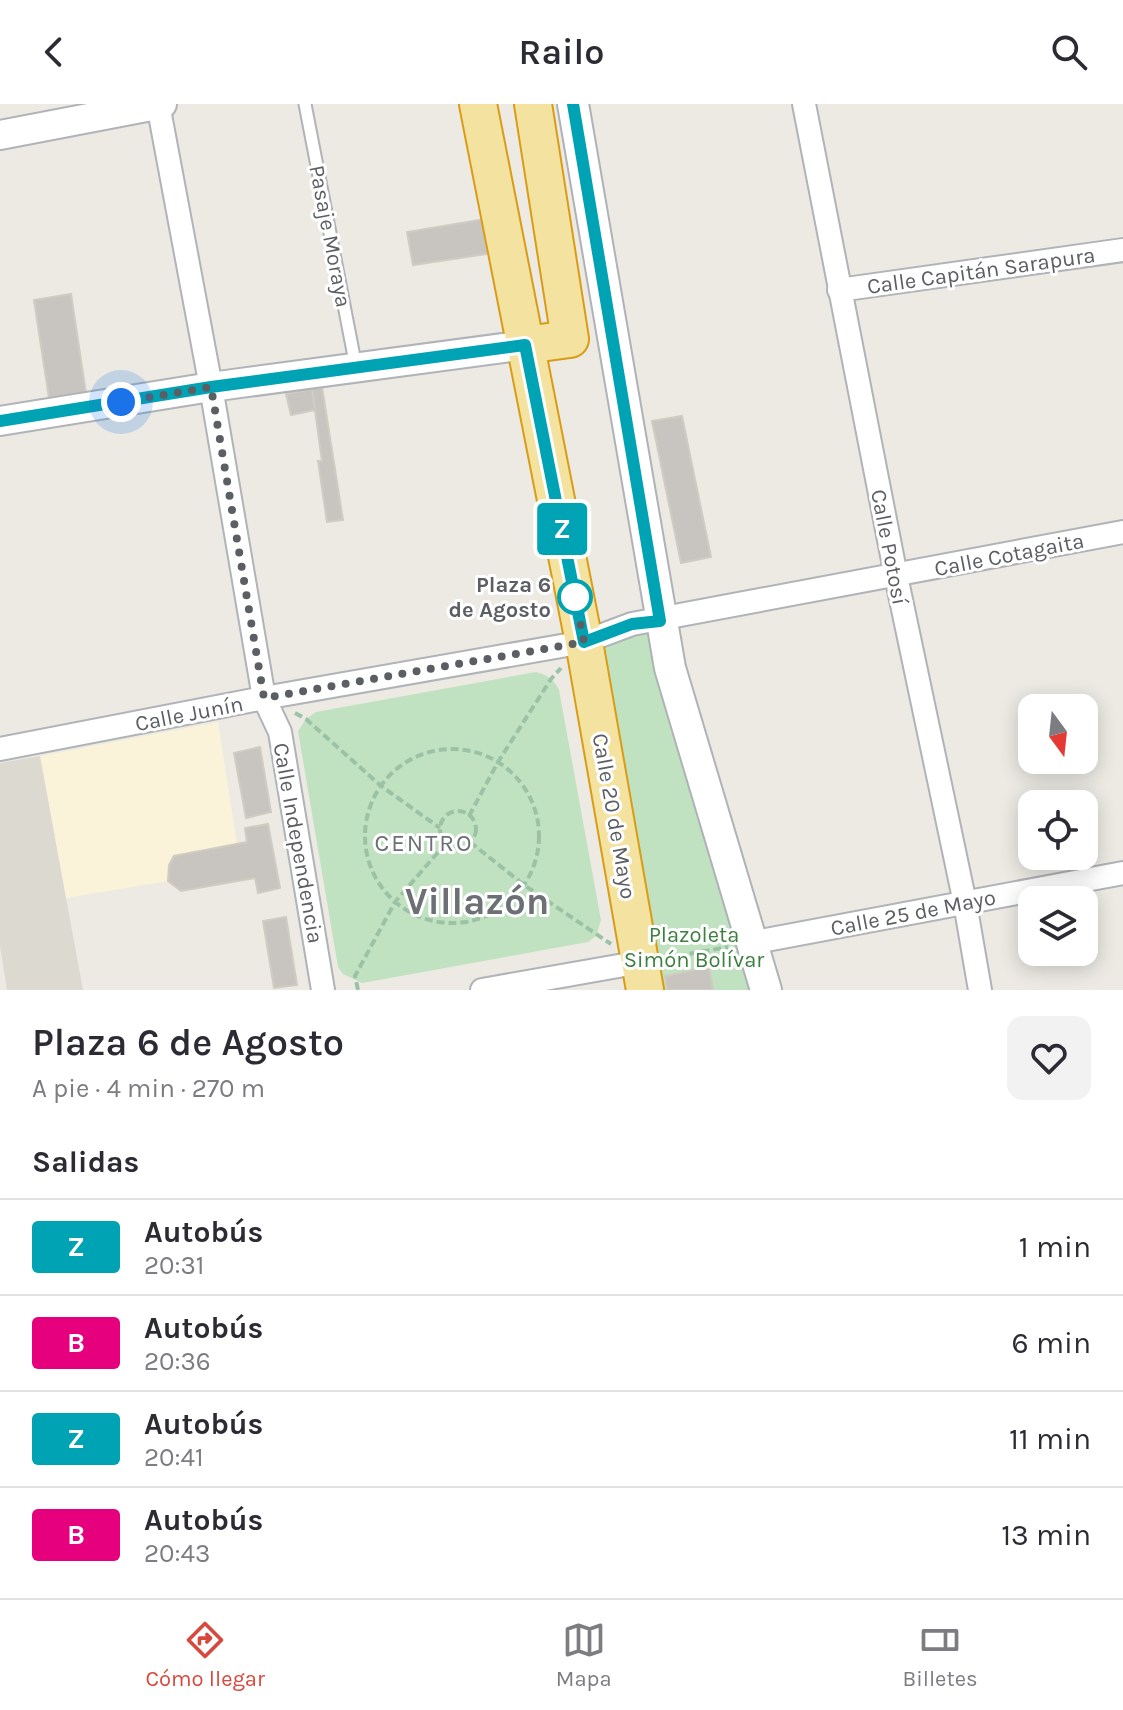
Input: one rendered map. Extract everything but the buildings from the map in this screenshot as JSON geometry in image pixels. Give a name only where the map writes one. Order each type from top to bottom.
[{"type":"highway","name":"Calle 20 de Mayo","points":[[478,104],[584,642],[643,976]]},
{"type":"highway","points":[[525,345],[570,339],[533,104]]},
{"type":"main road","points":[[573,104],[670,668],[760,941],[786,990]]},
{"type":"main road","points":[[760,941],[766,990]]},
{"type":"street","points":[[0,135],[159,104]]},
{"type":"street","name":"Calle Independencia","points":[[159,104],[264,698],[280,732],[323,990]]},
{"type":"street","name":"Calle Potosí","points":[[804,104],[980,990]]},
{"type":"street","name":"Calle Capitán Sarapura","points":[[839,290],[1123,250]]},
{"type":"street","points":[[0,421],[211,387],[525,345]]},
{"type":"street","name":"Calle Cotagaita","points":[[660,621],[1123,532]]},
{"type":"street","name":"Calle Junín","points":[[0,749],[264,698],[584,642],[632,624],[660,621]]},
{"type":"street","name":"Calle 25 de Mayo","points":[[760,941],[1123,873]]},
{"type":"street","points":[[482,990],[643,976]]},
{"type":"lane","name":"Pasaje Moraya","points":[[305,104],[356,368]]},
{"type":"path","points":[[469,816],[498,762],[551,679],[584,642]]},
{"type":"path","points":[[264,698],[306,719],[381,786],[440,828]]},
{"type":"path","points":[[448,749],[474,752],[498,762],[520,780],[534,804],[540,832],[536,860],[524,885],[504,906],[478,919],[449,923],[420,917],[395,902],[371,868],[365,847],[365,825],[371,804],[381,786],[399,767],[422,754],[448,749]]},
{"type":"path","points":[[453,812],[469,816],[475,826],[474,838],[461,847],[446,843],[440,828],[444,818],[453,812]]},
{"type":"path","points":[[470,842],[596,936],[643,976],[760,941]]},
{"type":"path","points":[[358,990],[355,976],[395,902],[446,843]]},
{"type":"shaded area","points":[[218,722],[237,844],[174,856],[169,865],[168,881],[66,898],[40,756]]},
{"type":"shaded area","points":[[40,756],[83,990],[7,990],[0,946],[0,763]]},
{"type":"green space","name":"Plazoleta Simón Bolívar","points":[[650,630],[754,990],[659,990],[598,657],[615,638]]},
{"type":"green space","name":"Plaza 6 de Agosto","points":[[536,672],[550,678],[559,690],[601,920],[596,936],[588,942],[362,983],[343,974],[338,967],[298,731],[306,719],[316,712]]},
{"type":"bus line","name":"Z","points":[[0,421],[211,387],[525,345],[584,642],[632,624],[660,621],[573,104]]},
{"type":"place","name":"Plaza 6 de Agosto","points":[[575,597]]},
{"type":"district","name":"CENTRO","points":[[424,843]]},
{"type":"district","name":"Villazón","points":[[477,901]]},
{"type":"route","points":[[121,402],[211,387],[264,698],[584,642],[575,597]]}]
